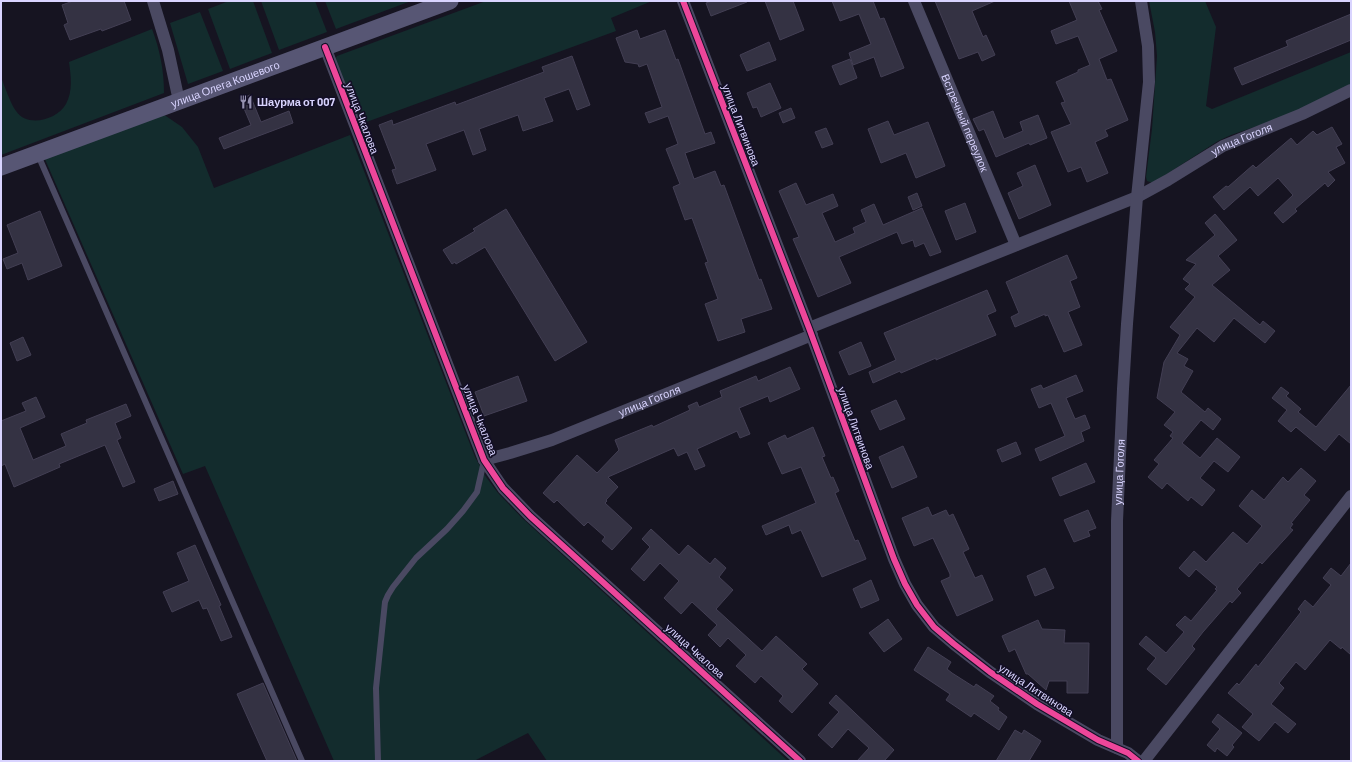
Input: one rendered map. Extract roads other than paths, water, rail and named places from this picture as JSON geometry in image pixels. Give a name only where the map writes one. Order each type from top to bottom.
[{"type":"main road","name":"улица Олега Кошевого","points":[[1,167],[450,1]]},
{"type":"street","points":[[153,1],[168,50],[180,101]]},
{"type":"street","name":"улица Литвинова","points":[[683,1],[810,332],[894,559],[905,584],[917,605],[934,627],[990,672],[1065,722],[1098,740],[1117,748],[1138,761]]},
{"type":"street","name":"Встречный переулок","points":[[914,1],[1016,245]]},
{"type":"street","name":"улица Гоголя","points":[[1117,748],[1117,521],[1127,324],[1137,197],[1149,82],[1148,46],[1141,1]]},
{"type":"street","name":"улица Чкалова","points":[[324,47],[484,460],[504,488],[530,516],[800,761]]},
{"type":"street","name":"улица Гоголя","points":[[484,460],[510,454],[552,440],[1016,245],[1137,197],[1223,146],[1302,114],[1351,90]]},
{"type":"street","points":[[1144,761],[1351,496]]},
{"type":"lane","points":[[37,154],[302,761]]},
{"type":"lane","points":[[378,761],[376,688],[385,602],[393,587],[416,558],[447,529],[477,492],[484,460]]},
{"type":"place","name":"Шаурма от 007","points":[[246,102]]}]
